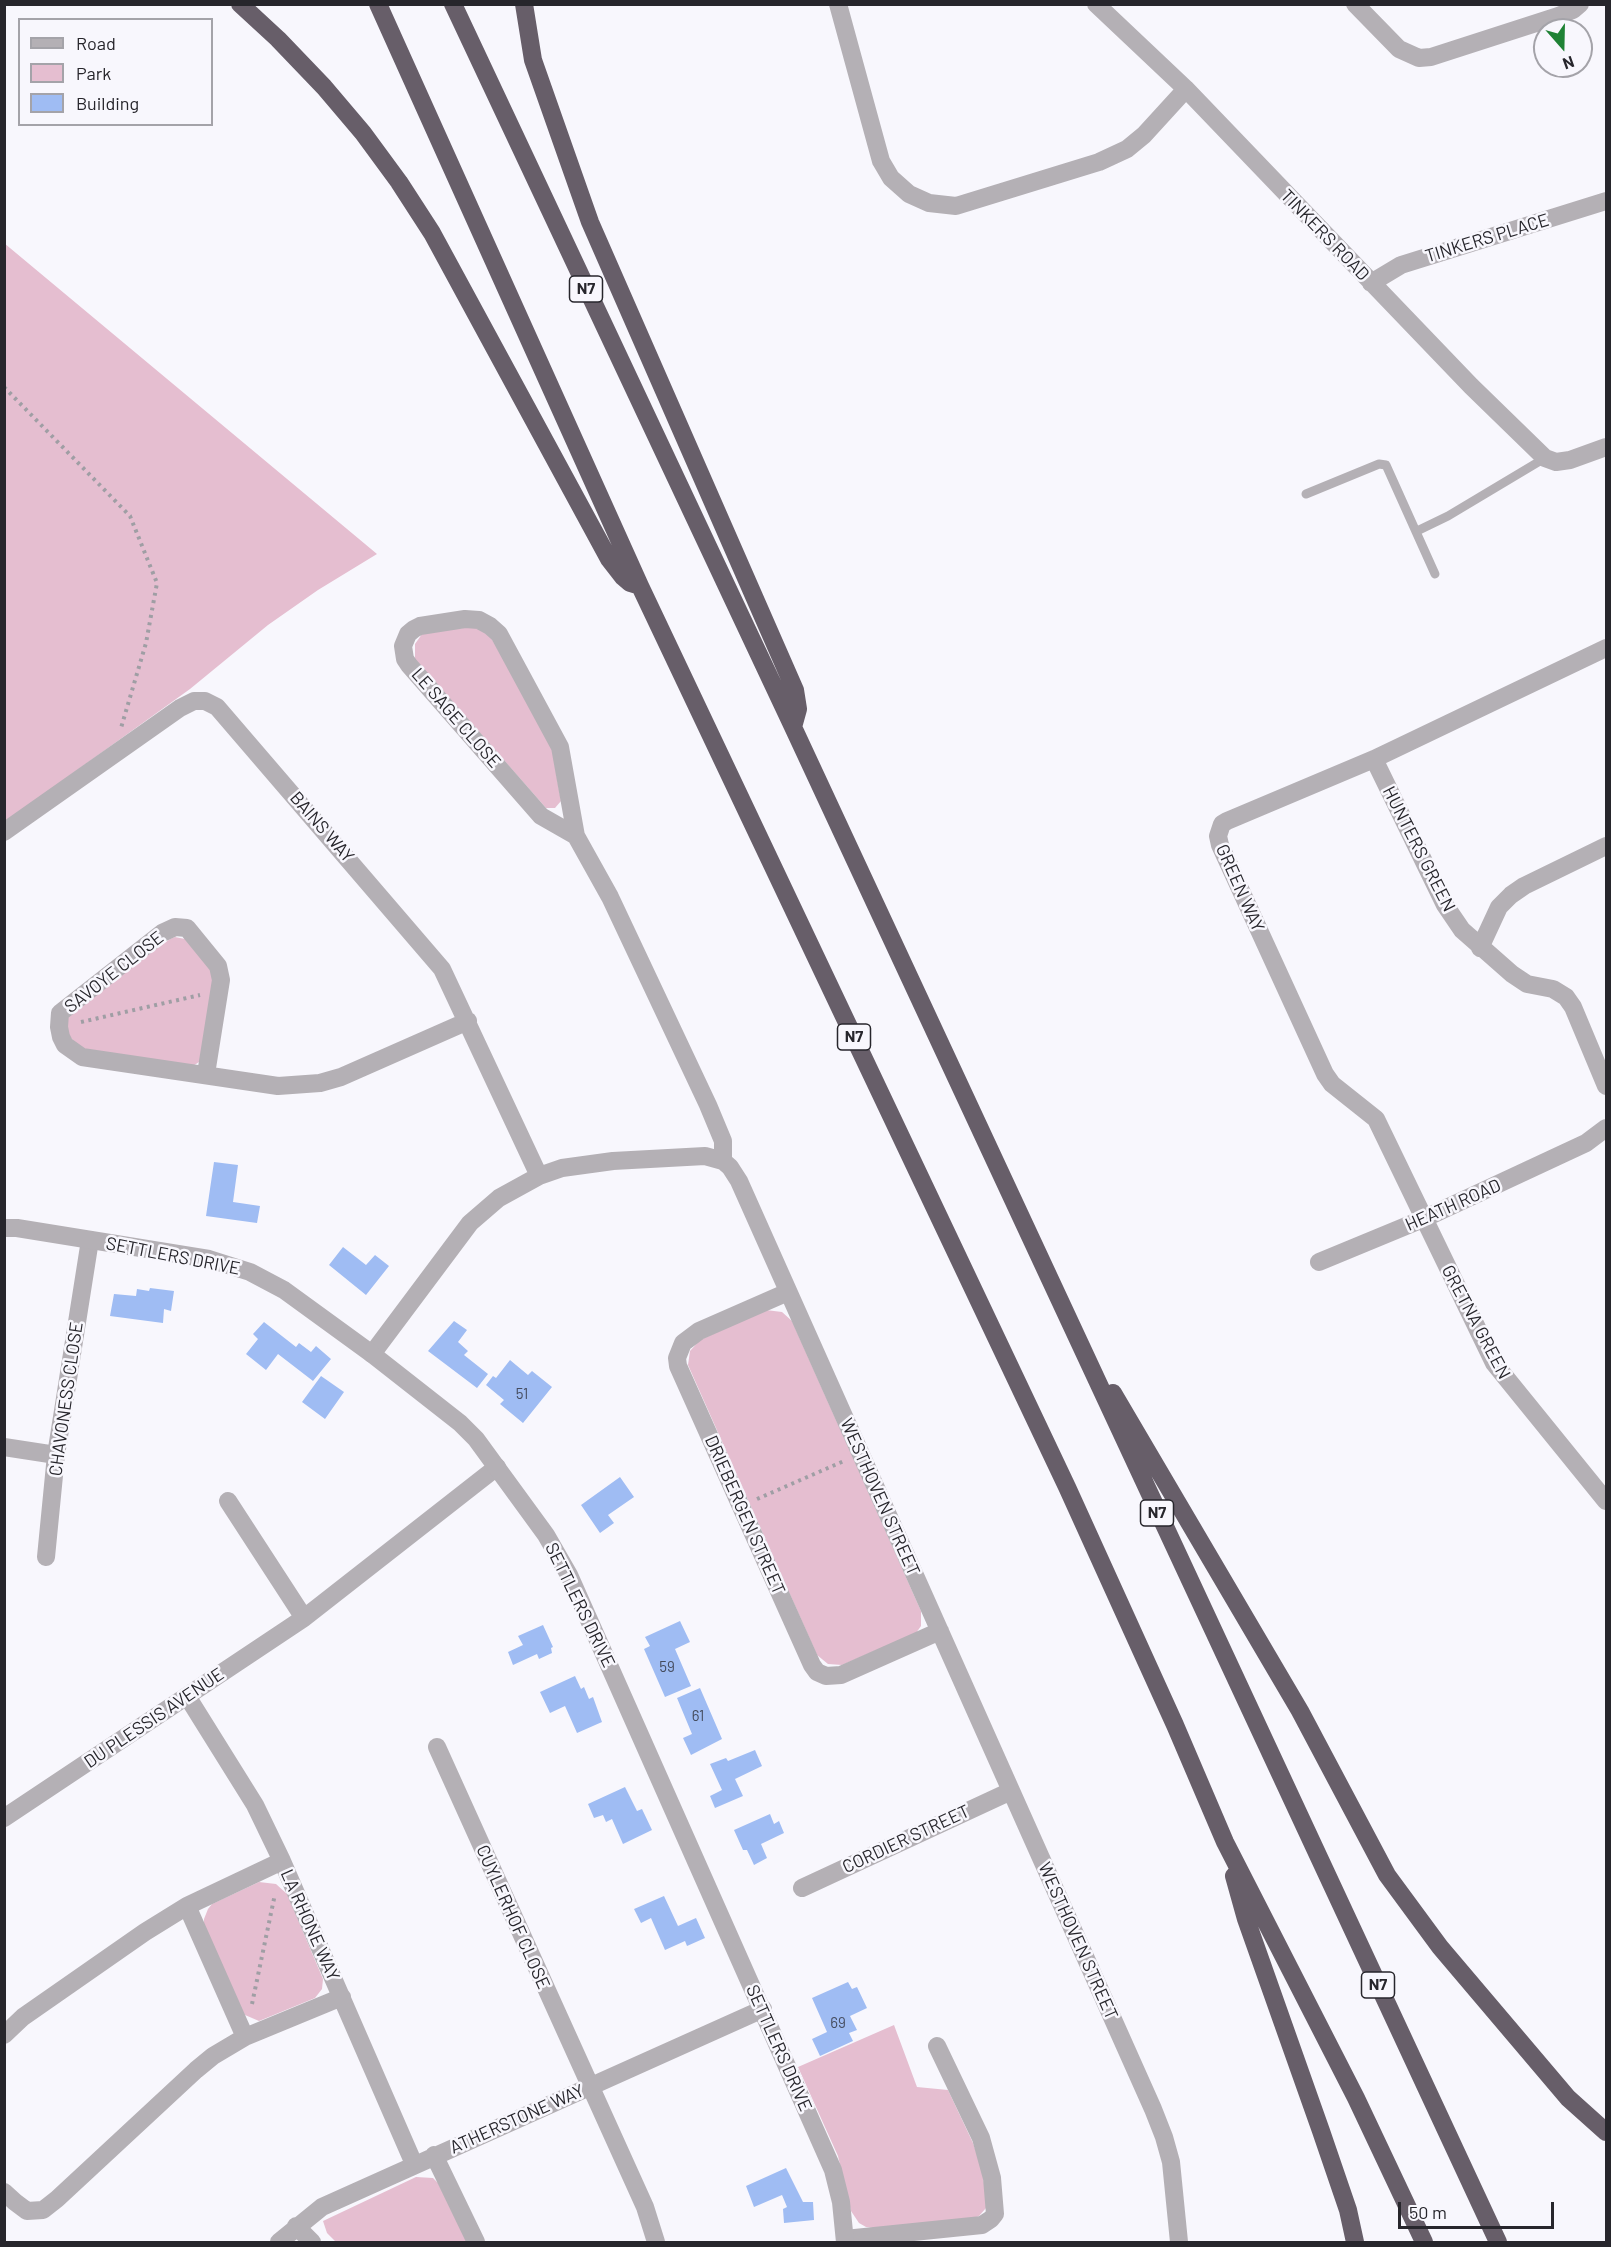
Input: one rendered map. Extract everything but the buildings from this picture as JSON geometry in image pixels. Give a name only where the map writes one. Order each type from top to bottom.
[{"type":"highway","points":[[240,4],[278,39],[324,87],[399,182],[432,233],[609,559],[623,577],[630,583],[640,586]]},
{"type":"highway","name":"N7","points":[[378,4],[640,586],[1067,1487],[1225,1842],[1356,2098],[1424,2242]]},
{"type":"highway","name":"N7","points":[[453,4],[793,727],[1498,2242]]},
{"type":"highway","points":[[524,4],[533,60],[590,222],[795,690],[798,709],[793,727]]},
{"type":"highway","points":[[1058,1299],[1300,1711],[1387,1875],[1440,1947],[1568,2098],[1606,2132]]},
{"type":"highway","points":[[1225,1842],[1246,1919],[1322,2131],[1348,2210],[1355,2242]]},
{"type":"street","points":[[838,4],[881,162],[891,178],[909,194],[929,203],[956,206],[1099,162],[1127,149],[1144,135],[1186,89]]},
{"type":"street","name":"TINKERS ROAD","points":[[1096,4],[1186,89],[1471,386],[1551,460]]},
{"type":"street","points":[[1355,4],[1399,50],[1419,58],[1431,57],[1558,16],[1573,10],[1580,4]]},
{"type":"street","name":"TINKERS PLACE","points":[[1371,283],[1401,265],[1606,201]]},
{"type":"street","points":[[1551,460],[1570,460],[1606,447]]},
{"type":"street","name":"LE SAGE CLOSE","points":[[576,836],[541,816],[409,665],[405,659],[403,646],[408,634],[414,629],[465,619],[479,620],[499,634],[560,747],[576,836],[610,897],[708,1105],[723,1141],[723,1161]]},
{"type":"street","name":"GREEN WAY","points":[[1423,1219],[1376,1119],[1332,1084],[1325,1074],[1220,845],[1218,836],[1222,824],[1227,821],[1374,759],[1606,648]]},
{"type":"street","name":"BAINS WAY","points":[[4,832],[180,708],[194,701],[205,701],[217,707],[433,956],[451,983],[539,1176]]},
{"type":"street","name":"HUNTERS GREEN","points":[[1374,759],[1445,905],[1462,930],[1480,948],[1527,984],[1553,989],[1566,997],[1573,1007],[1606,1086]]},
{"type":"street","points":[[1480,948],[1499,907],[1511,895],[1524,886],[1606,846]]},
{"type":"street","name":"SAVOYE CLOSE","points":[[206,1074],[221,980],[218,966],[191,931],[182,926],[162,933],[60,1012],[59,1027],[65,1045],[82,1057],[278,1086],[320,1083],[341,1077],[468,1021]]},
{"type":"street","name":"HEATH ROAD","points":[[1320,1262],[1423,1219],[1586,1143],[1606,1128]]},
{"type":"street","name":"HEATH ROAD","points":[[1586,1143],[1606,1140]]},
{"type":"street","points":[[372,1354],[470,1223],[499,1198],[539,1176],[562,1168],[613,1161],[705,1156],[723,1161]]},
{"type":"street","name":"WESTHOVEN STREET","points":[[723,1161],[735,1174],[789,1292],[1164,2137],[1171,2162],[1179,2242]]},
{"type":"street","name":"GRETNA GREEN","points":[[1423,1219],[1499,1372],[1606,1501]]},
{"type":"street","name":"SETTLERS DRIVE","points":[[4,1228],[17,1228],[208,1260],[250,1272],[284,1290],[372,1354],[468,1430],[546,1535],[562,1563],[833,2170],[841,2202],[845,2241]]},
{"type":"street","name":"CHAVONESS CLOSE","points":[[46,1557],[56,1455],[90,1240]]},
{"type":"street","name":"DRIEBERGEN STREET","points":[[789,1292],[699,1331],[683,1343],[678,1353],[678,1366],[817,1672],[826,1676],[841,1675],[940,1631]]},
{"type":"street","points":[[4,1447],[56,1455]]},
{"type":"street","name":"DU PLESSIS AVENUE","points":[[4,1818],[304,1618],[497,1467]]},
{"type":"street","points":[[228,1501],[304,1618]]},
{"type":"street","name":"LA RHONE WAY","points":[[187,1696],[255,1804],[414,2164]]},
{"type":"street","name":"CUYLERHOF CLOSE","points":[[437,1747],[645,2206],[656,2242]]},
{"type":"street","name":"CORDIER STREET","points":[[802,1888],[1011,1791]]},
{"type":"street","points":[[4,2035],[23,2018],[145,1932],[187,1906],[282,1861]]},
{"type":"street","points":[[187,1906],[245,2037]]},
{"type":"street","points":[[4,2192],[27,2211],[43,2210],[213,2056],[245,2037],[342,1997]]},
{"type":"street","name":"ATHERSTONE WAY","points":[[279,2242],[322,2207],[763,2009]]},
{"type":"street","points":[[845,2241],[982,2225],[994,2214],[992,2178],[981,2138],[937,2046]]},
{"type":"street","points":[[434,2155],[476,2242]]},
{"type":"street","points":[[296,2226],[312,2242]]},
{"type":"lane","points":[[1417,531],[1551,460]]},
{"type":"lane","points":[[1306,494],[1383,464],[1388,467],[1435,574]]},
{"type":"path","points":[[4,387],[130,516],[157,583],[146,642],[123,719],[117,752]]},
{"type":"path","points":[[59,1027],[221,990]]},
{"type":"path","points":[[741,1506],[861,1454]]},
{"type":"path","points":[[245,2037],[282,1861]]},
{"type":"green space","points":[[4,243],[377,554],[318,590],[268,625],[190,689],[5,822]]},
{"type":"green space","points":[[476,627],[489,634],[551,743],[561,801],[555,808],[546,808],[415,659],[415,644],[422,634],[428,631]]},
{"type":"green space","points":[[175,937],[185,939],[214,974],[202,1060],[193,1066],[79,1048],[67,1033],[67,1018],[76,1006]]},
{"type":"green space","points":[[766,1310],[782,1312],[792,1321],[921,1611],[921,1626],[916,1633],[842,1665],[828,1664],[817,1655],[688,1365],[690,1351],[700,1340]]},
{"type":"green space","points":[[259,1882],[276,1884],[287,1894],[323,1979],[322,1989],[315,1998],[259,2021],[245,2015],[241,2009],[204,1925],[204,1919],[212,1904]]},
{"type":"green space","points":[[894,2025],[917,2087],[948,2090],[973,2143],[982,2169],[986,2198],[986,2208],[979,2216],[875,2228],[859,2223],[851,2211],[838,2156],[798,2067]]},
{"type":"green space","points":[[416,2177],[433,2178],[438,2183],[467,2242],[336,2242],[327,2233],[323,2221]]}]
